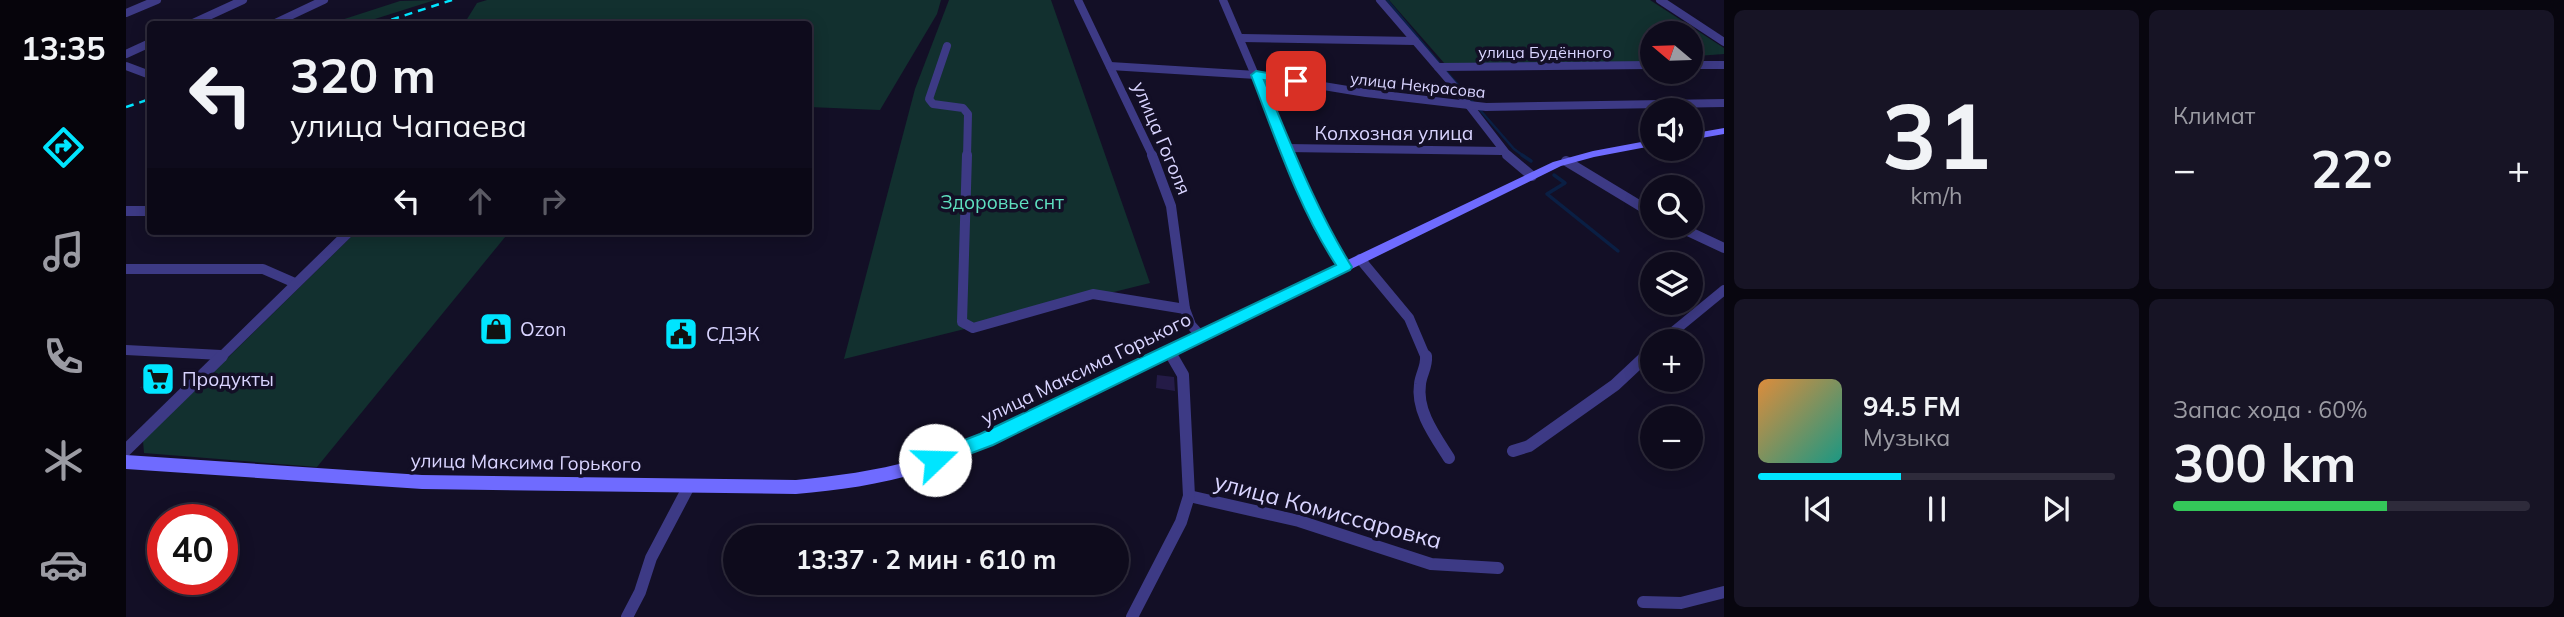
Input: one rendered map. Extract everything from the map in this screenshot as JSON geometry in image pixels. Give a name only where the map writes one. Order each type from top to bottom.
[{"type":"street","points":[[126,13],[157,0]]},
{"type":"street","points":[[198,21],[243,0]]},
{"type":"street","points":[[278,21],[324,0]]},
{"type":"street","name":"улица Гоголя","points":[[1078,0],[1168,195],[1185,309],[1191,325],[1201,336]]},
{"type":"street","points":[[1223,0],[1242,38],[1324,236],[1345,267]]},
{"type":"street","points":[[1380,0],[1438,67],[1502,151],[1532,176]]},
{"type":"street","points":[[1660,0],[1724,42]]},
{"type":"street","points":[[1242,38],[1415,41]]},
{"type":"street","points":[[126,54],[147,44]]},
{"type":"street","points":[[947,46],[929,99],[933,104],[962,108],[968,114],[962,322],[973,328],[1093,294],[1185,309]]},
{"type":"street","name":"улица Будённого","points":[[1438,67],[1640,65]]},
{"type":"street","points":[[1703,65],[1722,66]]},
{"type":"street","points":[[126,66],[147,74]]},
{"type":"street","name":"улица Некрасова","points":[[1110,66],[1256,75],[1469,106],[1664,106],[1724,103]]},
{"type":"street","points":[[1703,134],[1724,131]]},
{"type":"street","name":"улица Максима Горького","points":[[126,462],[422,482],[689,486],[824,485],[919,466],[987,440],[1532,176],[1566,161],[1640,146]]},
{"type":"street","name":"Колхозная улица","points":[[1286,148],[1502,151]]},
{"type":"street","points":[[1566,161],[1640,207]]},
{"type":"street","points":[[126,211],[147,211]]},
{"type":"street","points":[[126,450],[346,235]]},
{"type":"street","points":[[1703,238],[1724,248]]},
{"type":"street","points":[[1360,259],[1411,323],[1425,352],[1427,362],[1419,386],[1420,396],[1426,417],[1449,458]]},
{"type":"street","points":[[126,269],[263,269],[295,283]]},
{"type":"street","points":[[1677,329],[1724,290]]},
{"type":"street","points":[[126,350],[221,355]]},
{"type":"street","points":[[1132,617],[1181,522],[1189,496],[1183,375],[1170,352]]},
{"type":"street","points":[[1513,451],[1529,446],[1606,392],[1640,362]]},
{"type":"street","points":[[627,617],[640,592],[655,549],[689,486]]},
{"type":"street","name":"улица Комиссаровка","points":[[1189,496],[1299,521],[1431,564],[1498,568]]},
{"type":"street","points":[[1643,602],[1682,603],[1724,593]]},
{"type":"green space","points":[[435,0],[368,21],[338,21],[400,1]]},
{"type":"green space","points":[[487,0],[941,0],[937,14],[880,110],[812,107],[812,21],[466,21],[477,3]]},
{"type":"green space","name":"Здоровье снт","points":[[949,0],[1051,0],[1150,283],[844,359],[915,89]]},
{"type":"green space","points":[[1389,0],[1650,0],[1682,21],[1640,21],[1640,63],[1445,64]]},
{"type":"green space","points":[[1703,34],[1724,48],[1724,54],[1703,56]]},
{"type":"green space","points":[[353,235],[507,235],[317,467],[144,453],[143,441]]},
{"type":"building","name":"Продукты","points":[[159,369],[175,370],[156,389],[140,388]]},
{"type":"building","points":[[1157,375],[1174,377],[1175,391],[1156,388]]},
{"type":"waterway","points":[[1387,0],[1440,64]]},
{"type":"waterway","points":[[1445,70],[1474,103]]},
{"type":"waterway","points":[[1480,110],[1514,149],[1525,157]]},
{"type":"waterway","points":[[1525,157],[1531,161]]},
{"type":"waterway","points":[[1554,175],[1565,183],[1547,194],[1618,251]]},
{"type":"railway","points":[[387,21],[452,0]]},
{"type":"railway","points":[[126,107],[147,100]]},
{"type":"place","name":"Ozon","points":[[496,329]]},
{"type":"place","name":"СДЭК","points":[[681,334]]},
{"type":"place","name":"Продукты","points":[[158,379]]},
{"type":"route","points":[[935,460],[987,440],[1345,267],[1324,236],[1256,75],[1296,81]]}]
